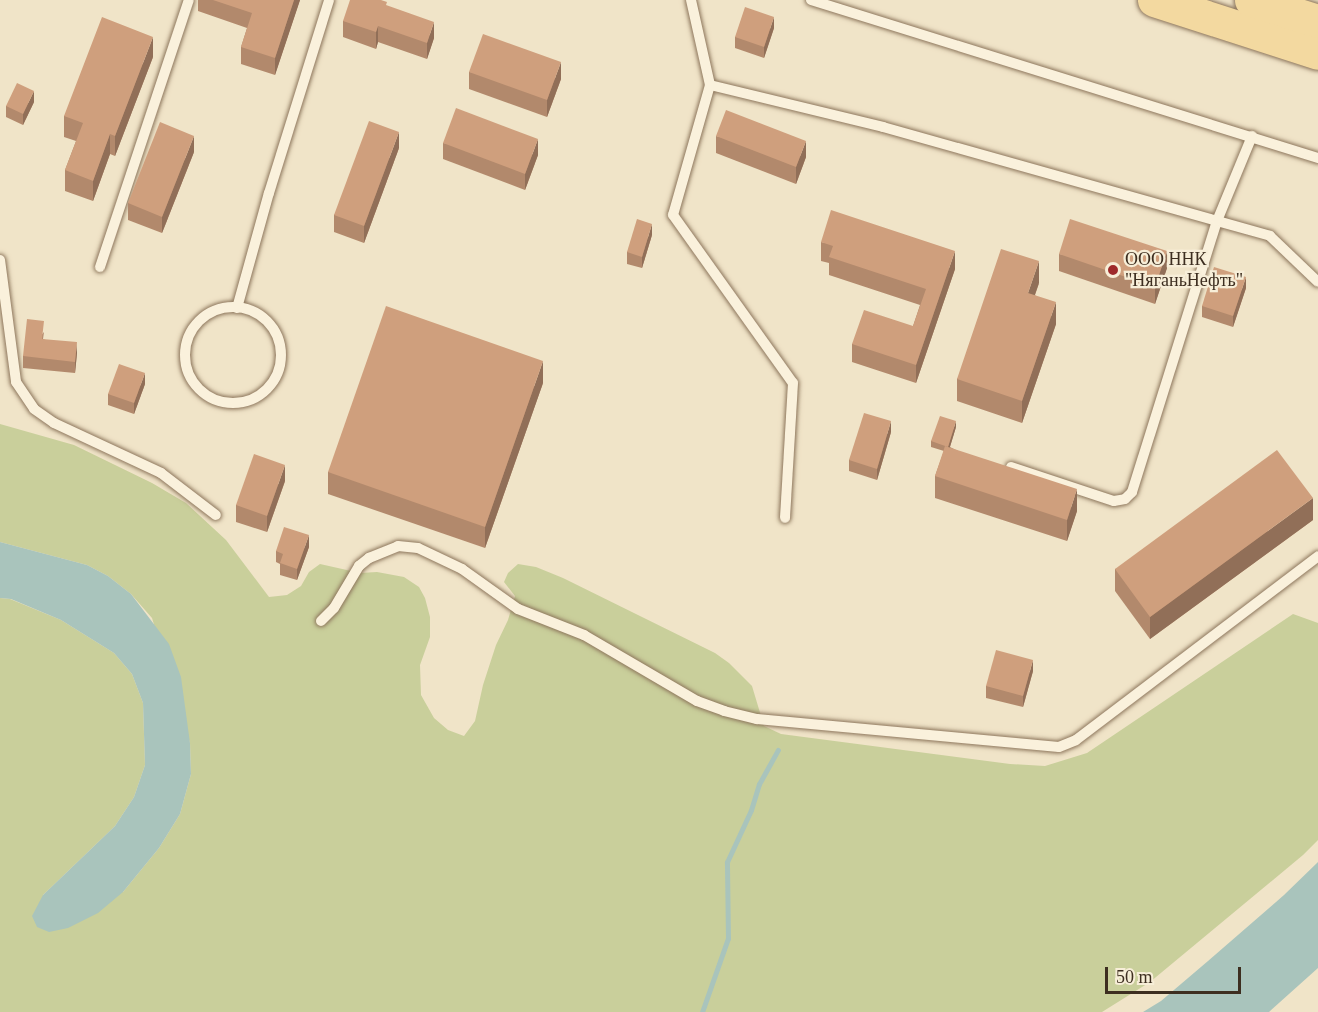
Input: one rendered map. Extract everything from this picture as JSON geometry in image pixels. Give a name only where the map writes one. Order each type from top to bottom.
[{"type":"main road","points":[[1154,0],[1318,53]]},
{"type":"main road","points":[[1251,0],[1318,21]]},
{"type":"lane","points":[[100,267],[189,0]]},
{"type":"lane","points":[[237,308],[269,193],[329,0]]},
{"type":"lane","points":[[691,0],[710,86],[673,215],[793,383],[785,518]]},
{"type":"lane","points":[[811,0],[1318,158]]},
{"type":"lane","points":[[710,86],[883,127],[1270,236],[1318,282]]},
{"type":"lane","points":[[1011,467],[1114,501],[1125,499],[1131,492],[1217,221],[1252,136]]},
{"type":"lane","points":[[0,260],[16,382],[34,409],[54,423],[160,473],[216,515]]},
{"type":"lane","points":[[237,308],[248,309],[262,317],[274,329],[280,345],[281,361],[276,377],[266,391],[252,400],[235,403],[219,401],[204,394],[189,374],[185,349],[190,333],[200,320],[215,310],[237,308]]},
{"type":"lane","points":[[321,621],[334,608],[359,566],[369,558],[398,546],[418,548],[462,569],[518,609],[584,635],[697,701],[724,711],[757,718],[1059,747],[1076,740],[1318,556]]},
{"type":"green space","points":[[0,424],[74,445],[152,483],[186,503],[226,540],[269,597],[287,595],[301,586],[309,572],[320,564],[360,573],[377,572],[404,577],[419,587],[425,598],[430,617],[430,637],[420,665],[421,695],[434,718],[448,730],[464,736],[475,721],[483,685],[515,596],[504,582],[508,573],[518,564],[536,567],[563,578],[715,653],[729,663],[752,686],[764,726],[781,734],[1010,764],[1045,766],[1087,753],[1293,614],[1318,623],[1318,840],[1150,982],[1102,1012],[0,1012],[0,598],[10,599],[61,620],[114,653],[132,674],[143,703],[145,765],[134,797],[115,826],[43,895],[123,892],[159,848],[180,814],[191,774],[190,743],[152,618],[131,594],[108,576],[87,565],[0,542]]},
{"type":"water","points":[[0,542],[87,565],[108,576],[131,594],[169,644],[181,677],[190,743],[191,774],[180,814],[159,848],[123,892],[98,913],[68,928],[49,932],[37,927],[32,916],[43,895],[115,826],[134,797],[145,765],[143,703],[132,674],[114,653],[61,620],[11,599],[0,598]]},
{"type":"water","points":[[1318,862],[1318,968],[1269,1012],[1143,1012],[1161,1001],[1208,961]]},
{"type":"building","points":[[213,0],[294,0],[275,58],[241,47],[252,13]]},
{"type":"building","points":[[350,0],[381,0],[387,2],[386,5],[434,22],[427,43],[378,26],[376,32],[343,21]]},
{"type":"building","points":[[745,7],[774,17],[764,47],[735,37]]},
{"type":"building","points":[[102,17],[153,37],[115,136],[110,134],[93,181],[65,170],[83,123],[64,116]]},
{"type":"building","points":[[483,34],[561,62],[547,100],[469,72]]},
{"type":"building","points":[[17,83],[34,91],[23,114],[6,106]]},
{"type":"building","points":[[456,108],[538,139],[525,174],[443,143]]},
{"type":"building","points":[[726,110],[806,141],[796,167],[716,136]]},
{"type":"building","points":[[369,121],[399,132],[364,226],[334,215]]},
{"type":"building","points":[[160,122],[194,136],[162,217],[128,203]]},
{"type":"building","points":[[831,210],[955,251],[916,365],[852,344],[864,310],[913,326],[926,289],[829,257],[833,246],[821,242]]},
{"type":"building","points":[[637,219],[652,224],[642,257],[627,252]]},
{"type":"building","points":[[1070,219],[1167,251],[1155,287],[1059,254]]},
{"type":"building","points":[[1001,249],[1039,261],[1028,293],[1056,302],[1022,401],[957,379]]},
{"type":"building","points":[[1214,267],[1246,277],[1233,316],[1202,306]]},
{"type":"building","points":[[386,306],[543,361],[485,527],[328,472]]},
{"type":"building","points":[[27,319],[44,321],[42,339],[77,342],[75,362],[23,356]]},
{"type":"building","points":[[119,364],[145,373],[134,403],[108,394]]},
{"type":"building","points":[[864,413],[891,421],[877,469],[849,460]]},
{"type":"building","points":[[940,416],[956,421],[948,447],[931,441]]},
{"type":"building","points":[[945,446],[1077,489],[1067,520],[935,476]]},
{"type":"building","points":[[1277,450],[1313,498],[1150,617],[1115,569]]},
{"type":"building","points":[[254,454],[285,465],[267,516],[236,505]]},
{"type":"building","points":[[284,527],[309,535],[297,569],[280,563],[283,554],[276,551]]},
{"type":"building","points":[[996,650],[1033,660],[1023,696],[986,686]]},
{"type":"waterway","points":[[702,1012],[728,938],[727,862],[751,810],[759,784],[778,750]]},
{"type":"place","name":"ООО ННК \"НяганьНефть\"","points":[[1113,270]]}]
